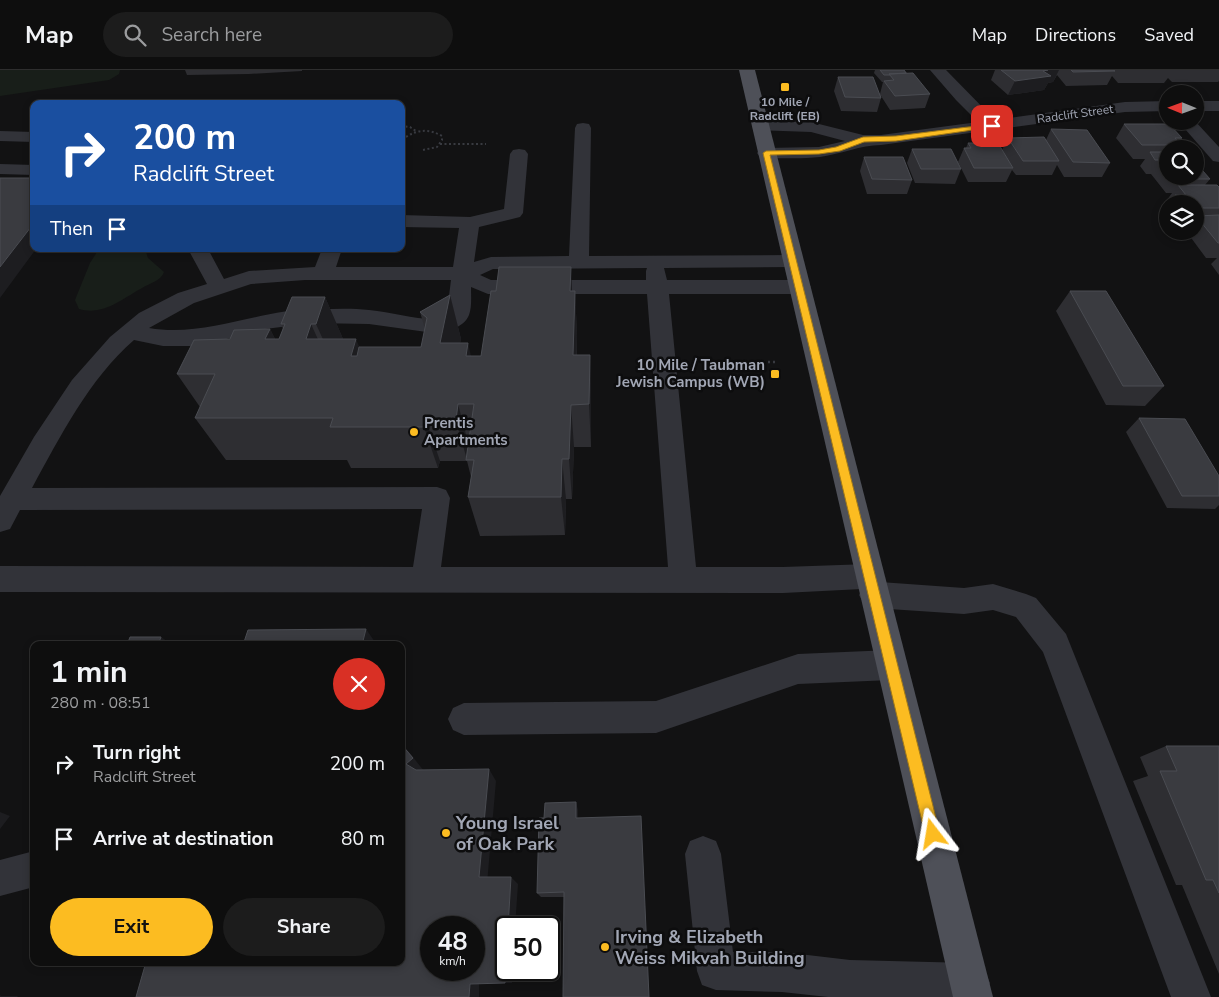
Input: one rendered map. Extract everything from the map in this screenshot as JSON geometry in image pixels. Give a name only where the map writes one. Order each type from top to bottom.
[{"type":"main road","points":[[747,70],[971,990]]},
{"type":"street","points":[[938,70],[957,92],[992,126]]},
{"type":"street","name":"Radclift Street","points":[[766,153],[828,151],[863,140],[896,138],[992,126],[1125,107],[1159,106]]},
{"type":"street","points":[[1204,106],[1219,106]]},
{"type":"street","name":"Radclift Street","points":[[760,126],[811,127],[863,140]]},
{"type":"street","points":[[579,262],[583,128]]},
{"type":"street","points":[[1194,130],[1219,157]]},
{"type":"street","points":[[0,136],[30,137]]},
{"type":"street","points":[[405,221],[470,223],[513,213],[519,154]]},
{"type":"street","points":[[0,170],[30,170]]},
{"type":"street","points":[[422,343],[458,315],[470,223]]},
{"type":"street","points":[[200,252],[219,288]]},
{"type":"street","points":[[324,273],[331,252]]},
{"type":"street","points":[[6,510],[43,444],[80,386],[118,342],[147,318],[186,298],[249,278],[324,273],[462,274],[491,263],[793,261]]},
{"type":"street","points":[[656,262],[683,580]]},
{"type":"street","points":[[462,274],[488,287],[800,287]]},
{"type":"street","points":[[130,332],[163,338],[190,338],[213,335],[257,323],[313,316],[369,316],[426,325],[443,325]]},
{"type":"street","points":[[213,335],[255,347]]},
{"type":"street","points":[[6,510],[437,498],[425,580]]},
{"type":"street","points":[[0,579],[784,580],[872,585],[964,601],[993,597],[1026,607],[1055,644],[1191,997]]},
{"type":"street","points":[[464,719],[656,717],[798,669],[891,665]]},
{"type":"street","points":[[703,854],[716,970],[782,972],[850,980],[971,990]]},
{"type":"street","points":[[0,878],[30,871]]},
{"type":"path","points":[[405,126],[416,131],[436,132],[442,136],[440,144]]},
{"type":"path","points":[[406,137],[416,131]]},
{"type":"path","points":[[423,150],[433,149],[440,144],[486,144]]},
{"type":"path","points":[[748,362],[777,362]]},
{"type":"shaded area","points":[[0,70],[120,70],[119,74],[109,80],[0,96]]},
{"type":"shaded area","points":[[97,252],[146,252],[148,258],[164,272],[158,280],[120,301],[104,308],[88,311],[79,309],[75,300],[90,263]]},
{"type":"building","points":[[880,70],[904,70],[906,73],[884,75]]},
{"type":"building","points":[[1001,70],[1048,70],[1043,71],[1051,76],[1015,81]]},
{"type":"building","points":[[1071,70],[1113,70],[1115,71],[1073,72]]},
{"type":"building","points":[[913,73],[930,94],[895,96],[884,81],[894,80],[889,74]]},
{"type":"building","points":[[838,77],[873,77],[881,98],[845,97]]},
{"type":"building","points":[[1124,124],[1159,124],[1159,130],[1175,130],[1182,138],[1175,138],[1177,140],[1159,140],[1159,145],[1142,145]]},
{"type":"building","points":[[1051,129],[1087,130],[1110,163],[1073,162]]},
{"type":"building","points":[[1044,137],[1059,161],[1023,161],[1008,138]]},
{"type":"building","points":[[968,143],[998,143],[1013,168],[974,168],[964,148],[971,148]]},
{"type":"building","points":[[912,149],[951,149],[961,169],[921,169]]},
{"type":"building","points":[[1150,152],[1159,152],[1159,160],[1155,160]]},
{"type":"building","points":[[864,157],[903,157],[912,180],[872,179]]},
{"type":"building","points":[[1204,172],[1210,179],[1204,179]]},
{"type":"building","points":[[0,178],[30,178],[30,228],[0,267]]},
{"type":"building","points":[[1178,185],[1217,185],[1219,187],[1219,208],[1204,208],[1204,195],[1186,195]]},
{"type":"building","points":[[1219,215],[1219,243],[1204,226],[1204,216]]},
{"type":"building","points":[[499,267],[571,267],[570,291],[575,291],[573,355],[590,355],[589,404],[571,405],[569,459],[562,459],[561,497],[468,497],[474,460],[466,460],[474,404],[458,404],[456,420],[426,420],[424,427],[330,427],[333,418],[195,418],[215,374],[177,374],[194,340],[230,339],[234,330],[270,329],[265,339],[279,339],[285,324],[281,324],[292,297],[325,297],[316,324],[311,324],[306,339],[356,339],[351,356],[357,356],[359,347],[421,347],[427,318],[420,312],[450,295],[440,343],[468,343],[466,356],[481,356],[491,291],[496,291]]},
{"type":"building","points":[[1070,291],[1106,291],[1164,386],[1123,386]]},
{"type":"building","points":[[1139,418],[1185,419],[1219,476],[1219,496],[1182,496]]},
{"type":"building","points":[[366,629],[363,641],[244,641],[248,630]]},
{"type":"building","points":[[130,637],[161,637],[160,641],[128,641]]},
{"type":"building","points":[[1166,746],[1219,746],[1219,893],[1213,880],[1206,880],[1160,771],[1177,771]]},
{"type":"building","name":"Young Israel of Oak Park","points":[[405,749],[413,758],[406,764],[416,770],[489,769],[479,877],[511,877],[509,916],[495,916],[495,981],[505,981],[505,983],[470,984],[469,997],[136,997],[145,966],[405,966]]},
{"type":"building","name":"Irving & Elizabeth Weiss Mikvah Building","points":[[576,802],[576,818],[641,816],[649,997],[563,997],[564,892],[537,893],[539,818],[544,818],[545,803]]},
{"type":"place","name":"10 Mile / Radclift (EB)","points":[[785,87]]},
{"type":"place","name":"10 Mile / Taubman Jewish Campus (WB)","points":[[775,374]]},
{"type":"place","name":"Prentis Apartments","points":[[414,432]]},
{"type":"place","name":"Young Israel of Oak Park","points":[[446,833]]},
{"type":"place","name":"Irving & Elizabeth Weiss Mikvah Building","points":[[605,947]]},
{"type":"route","points":[[933,834],[766,153],[819,152],[837,149],[863,140],[881,140],[992,126]]}]
